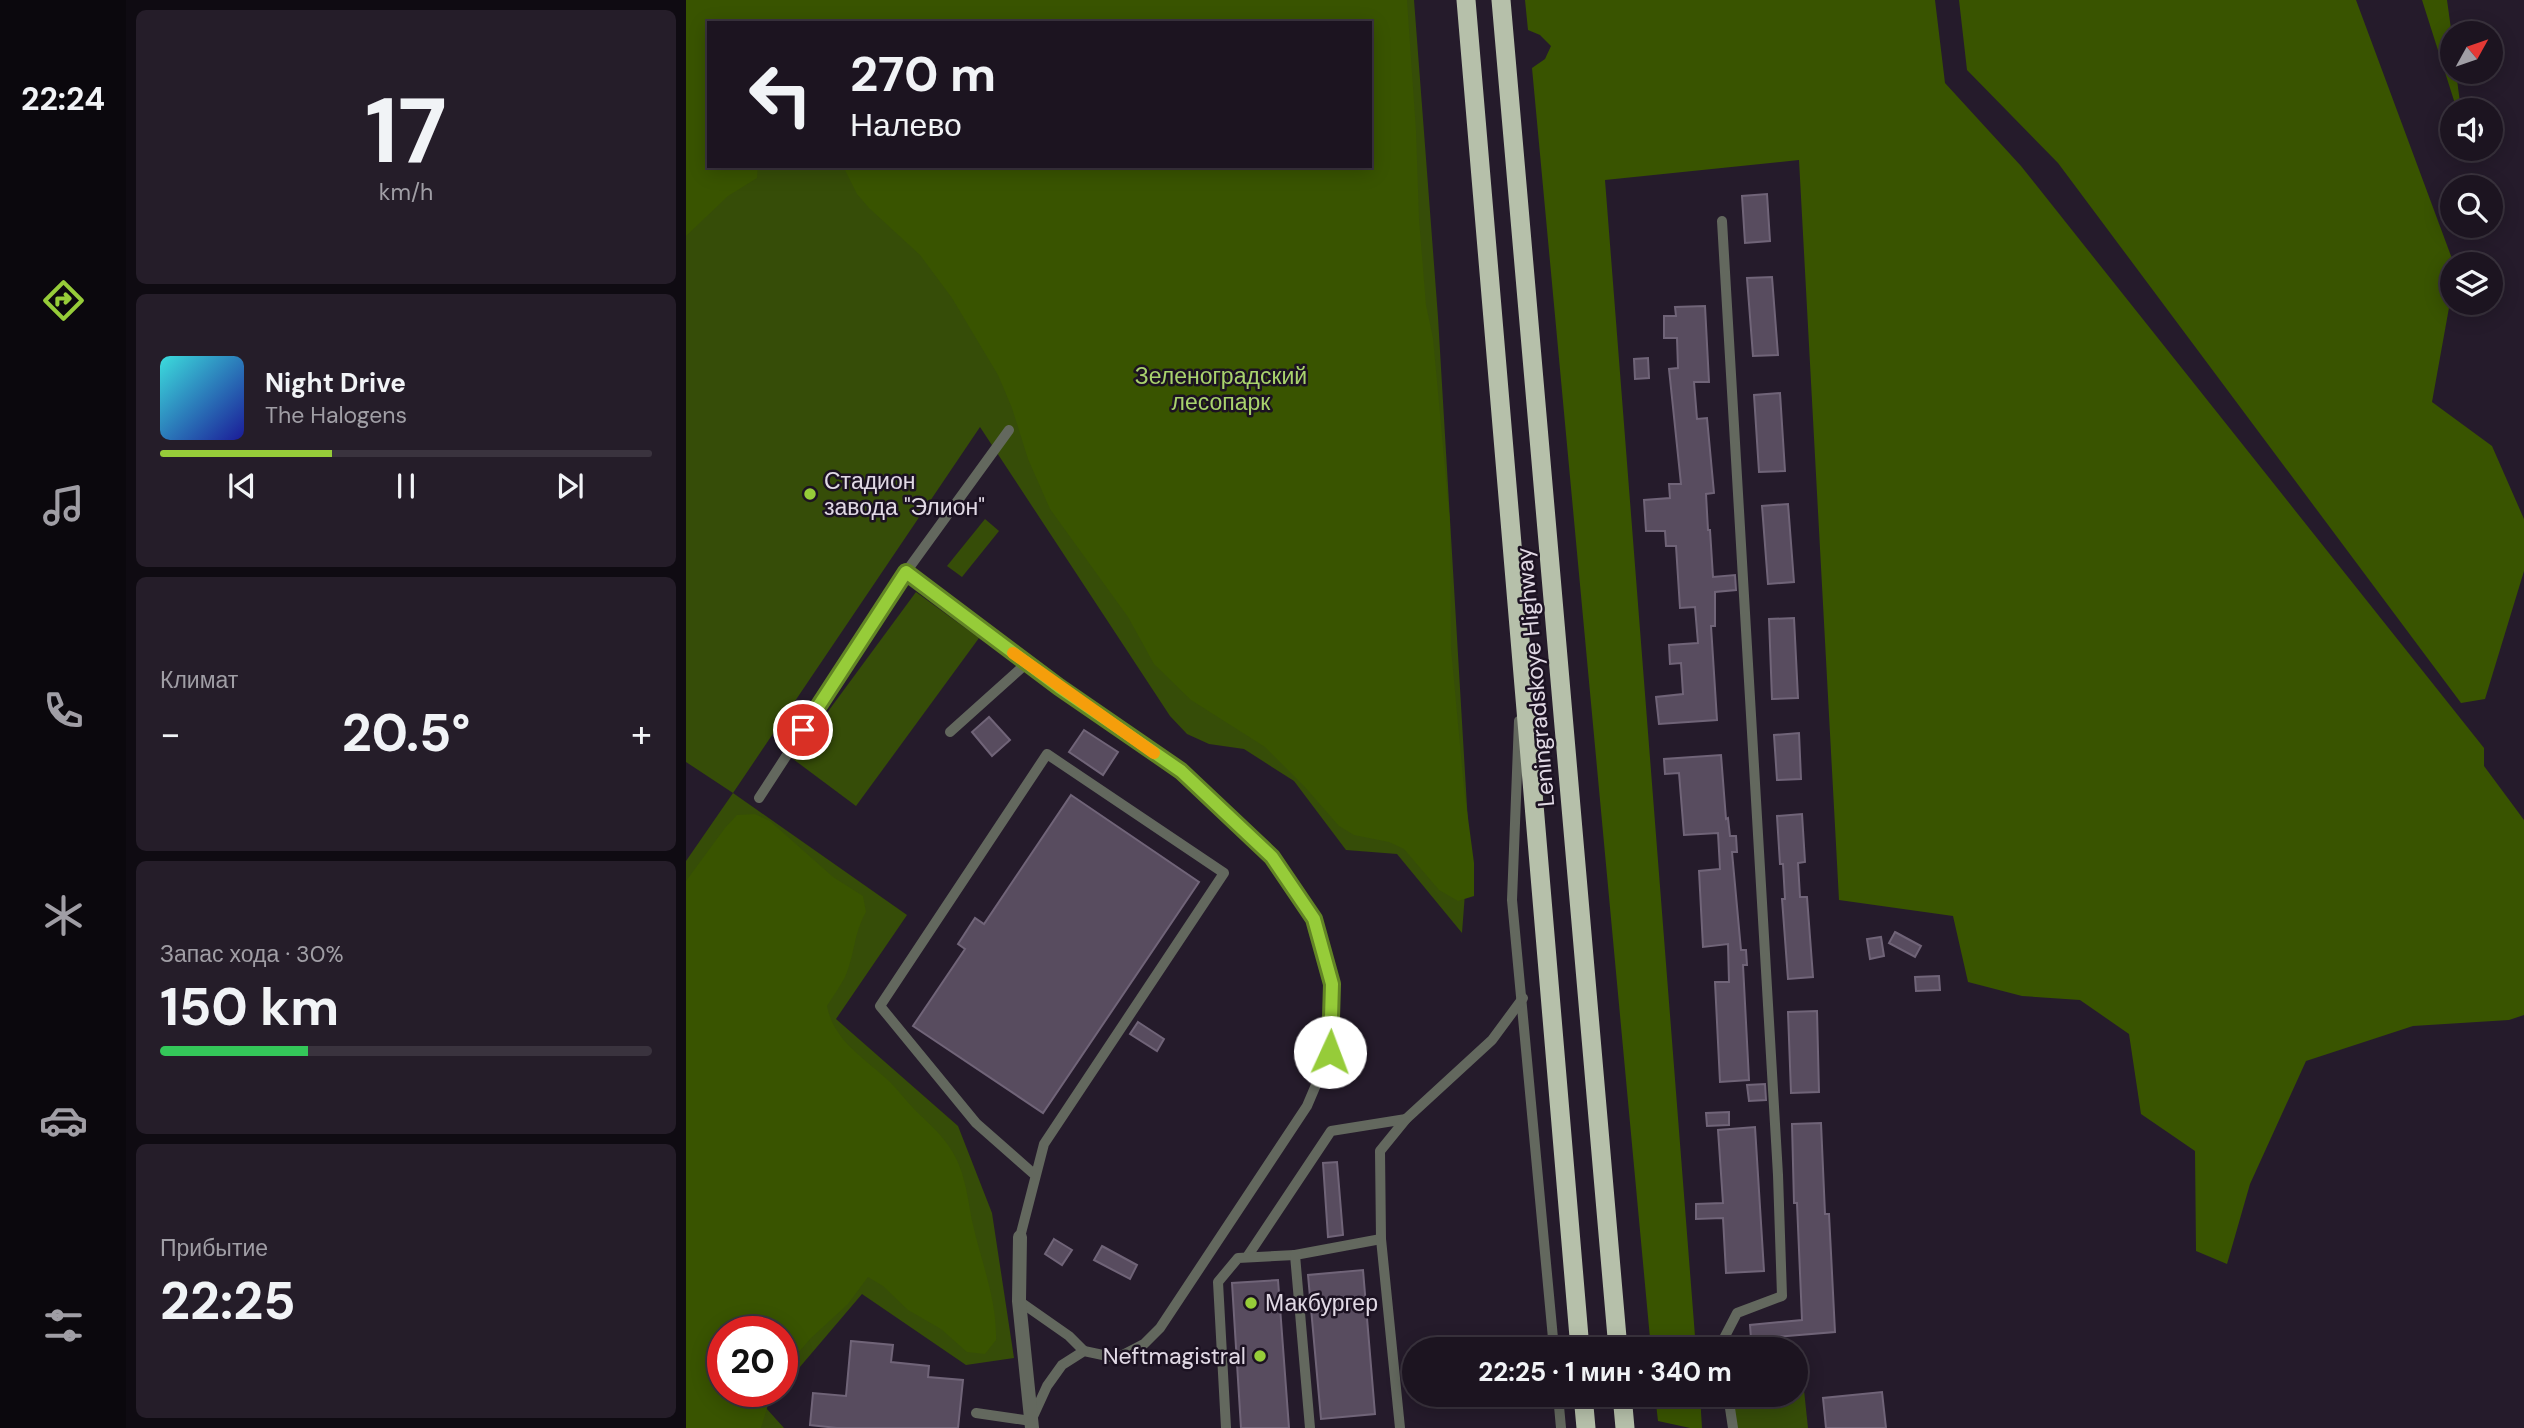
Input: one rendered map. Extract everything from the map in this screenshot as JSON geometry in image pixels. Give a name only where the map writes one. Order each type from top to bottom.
[{"type":"highway","name":"Leningradskoye Highway","points":[[1466,0],[1579,1337]]},
{"type":"highway","name":"Leningradskoye Highway","points":[[1501,0],[1617,1337]]},
{"type":"highway","points":[[1585,1407],[1586,1428]]},
{"type":"highway","points":[[1623,1407],[1625,1428]]},
{"type":"street","points":[[1020,1237],[1018,1301],[1032,1425]]},
{"type":"lane","points":[[1722,221],[1778,1175],[1782,1296],[1737,1313],[1725,1337]]},
{"type":"lane","points":[[759,797],[906,572],[1009,430]]},
{"type":"lane","points":[[906,572],[1027,663],[1181,771],[1272,857],[1314,919],[1332,984],[1330,1052],[1307,1106],[1160,1328],[1144,1344],[1117,1358],[1084,1351],[1069,1336],[1018,1301]]},
{"type":"lane","points":[[950,732],[1027,663]]},
{"type":"lane","points":[[1521,665],[1513,900],[1553,1337]]},
{"type":"lane","points":[[1020,1237],[1044,1144],[1224,873],[1046,754],[880,1006],[975,1123],[1035,1175]]},
{"type":"lane","points":[[1400,1428],[1381,1239],[1380,1151],[1406,1119],[1492,1040],[1523,998]]},
{"type":"lane","points":[[1247,1257],[1331,1131],[1406,1119]]},
{"type":"lane","points":[[1226,1428],[1218,1282],[1238,1258],[1295,1255],[1381,1239]]},
{"type":"lane","points":[[1295,1255],[1310,1428]]},
{"type":"lane","points":[[976,1412],[1032,1425],[1047,1386],[1062,1365],[1084,1351]]},
{"type":"lane","points":[[1559,1407],[1561,1428]]},
{"type":"lane","points":[[1729,1407],[1732,1428]]},
{"type":"green space","name":"Зеленоградский лесопарк","points":[[686,0],[1414,0],[1438,317],[1469,840],[1462,933],[1397,854],[1346,850],[1294,781],[1244,749],[1209,744],[1187,734],[1170,716],[980,427],[733,793],[686,762]]},
{"type":"green space","name":"Зеленоградский лесопарк","points":[[686,0],[1407,0],[1426,305],[1433,338],[1450,522],[1451,648],[1474,863],[1474,896],[1458,901],[1439,890],[1404,849],[1389,842],[1354,835],[1339,826],[1265,747],[1191,700],[1154,664],[1128,617],[1050,509],[1028,459],[998,375],[952,298],[920,255],[857,194],[844,168],[1372,168],[1372,21],[707,21],[707,168],[758,168],[757,178],[728,196],[686,236]]},
{"type":"green space","points":[[1525,0],[1935,0],[1945,83],[2021,166],[2484,748],[2484,766],[2524,820],[2524,1015],[2509,1020],[2413,1026],[2306,1061],[2250,1184],[2227,1264],[2196,1251],[2195,1151],[2141,1114],[2129,1034],[2080,1000],[2022,996],[1968,982],[1953,916],[1839,900],[1799,160],[1605,180],[1695,1337],[1650,1337],[1532,68],[1545,59],[1551,46],[1540,35],[1528,30]]},
{"type":"green space","points":[[1959,0],[2356,0],[2440,226],[2440,238],[2444,238],[2450,252],[2440,252],[2440,315],[2448,315],[2432,402],[2492,446],[2524,519],[2524,571],[2485,699],[2461,703],[2058,163],[1967,70]]},
{"type":"green space","points":[[2422,0],[2447,0],[2450,21],[2440,21],[2440,57]]},
{"type":"green space","points":[[2449,84],[2458,84],[2459,98],[2453,98]]},
{"type":"green space","points":[[985,519],[999,531],[962,577],[947,566]]},
{"type":"green space","points":[[916,592],[979,638],[856,806],[793,759]]},
{"type":"green space","points":[[733,793],[907,915],[836,1019],[958,1126],[992,1213],[1014,1358],[966,1365],[862,1294],[798,1369],[798,1316],[707,1316],[707,1407],[767,1407],[784,1428],[686,1428],[686,861]]},
{"type":"green space","points":[[755,814],[770,821],[833,877],[863,896],[866,912],[851,961],[845,977],[827,1006],[843,1040],[893,1085],[941,1136],[954,1154],[965,1184],[992,1296],[996,1340],[985,1354],[967,1352],[941,1329],[908,1310],[883,1286],[868,1277],[848,1304],[798,1353],[798,1316],[707,1316],[707,1407],[767,1407],[761,1428],[686,1428],[686,881],[737,815]]},
{"type":"green space","points":[[1656,1407],[1701,1407],[1702,1428],[1658,1421]]},
{"type":"green space","points":[[1733,1407],[1806,1407],[1808,1428],[1735,1428]]},
{"type":"building","points":[[1767,194],[1770,241],[1745,243],[1742,196]]},
{"type":"building","points":[[1772,277],[1778,355],[1753,356],[1747,278]]},
{"type":"building","points":[[1705,306],[1709,382],[1694,382],[1697,419],[1707,418],[1714,493],[1706,494],[1713,577],[1735,575],[1736,590],[1715,592],[1715,626],[1711,626],[1717,720],[1659,724],[1656,697],[1683,694],[1681,663],[1670,664],[1669,645],[1698,643],[1695,607],[1680,608],[1676,546],[1666,546],[1665,531],[1646,531],[1644,500],[1670,498],[1669,484],[1681,484],[1669,369],[1678,368],[1677,338],[1664,338],[1664,316],[1676,316],[1675,307]]},
{"type":"building","points":[[1648,358],[1649,378],[1635,379],[1634,359]]},
{"type":"building","points":[[1780,393],[1785,471],[1759,472],[1754,395]]},
{"type":"building","points":[[1788,504],[1794,582],[1768,584],[1762,506]]},
{"type":"building","points":[[1794,618],[1798,698],[1772,699],[1769,619]]},
{"type":"building","points":[[989,717],[1010,740],[992,756],[972,732]]},
{"type":"building","points":[[1084,730],[1118,752],[1103,775],[1069,752]]},
{"type":"building","points":[[1799,733],[1801,779],[1777,780],[1774,735]]},
{"type":"building","points":[[1721,755],[1726,819],[1728,818],[1730,836],[1736,836],[1737,852],[1732,852],[1741,950],[1746,950],[1747,965],[1743,965],[1749,1080],[1720,1082],[1715,982],[1729,982],[1728,944],[1703,947],[1699,871],[1720,869],[1718,833],[1684,835],[1679,773],[1665,774],[1664,759]]},
{"type":"building","points":[[1071,795],[1199,882],[1043,1113],[913,1026],[965,949],[958,944],[975,918],[984,924]]},
{"type":"building","points":[[1802,814],[1805,862],[1798,863],[1800,897],[1807,897],[1813,977],[1788,979],[1782,899],[1785,899],[1783,864],[1780,864],[1777,816]]},
{"type":"building","points":[[1895,932],[1921,946],[1915,957],[1889,943]]},
{"type":"building","points":[[1881,937],[1884,956],[1870,959],[1867,939]]},
{"type":"building","points":[[1939,976],[1940,990],[1916,991],[1915,977]]},
{"type":"building","points":[[1817,1011],[1819,1092],[1791,1093],[1788,1012]]},
{"type":"building","points":[[1138,1022],[1164,1039],[1157,1051],[1130,1034]]},
{"type":"building","points":[[1765,1084],[1766,1100],[1749,1101],[1747,1085]]},
{"type":"building","points":[[1729,1112],[1729,1125],[1707,1126],[1706,1113]]},
{"type":"building","points":[[1821,1123],[1835,1332],[1751,1337],[1750,1325],[1802,1320],[1792,1124]]},
{"type":"building","points":[[1755,1127],[1764,1271],[1726,1273],[1723,1218],[1696,1219],[1696,1204],[1723,1203],[1718,1130]]},
{"type":"building","points":[[1337,1162],[1343,1235],[1328,1237],[1323,1163]]},
{"type":"building","points":[[1054,1239],[1072,1250],[1062,1265],[1045,1254]]},
{"type":"building","points":[[1102,1246],[1137,1265],[1130,1279],[1094,1260]]},
{"type":"building","points":[[1363,1270],[1375,1414],[1321,1419],[1308,1275]]},
{"type":"building","name":"Neftmagistral","points":[[1278,1280],[1289,1428],[1241,1428],[1232,1283]]},
{"type":"building","points":[[851,1341],[893,1345],[891,1362],[929,1366],[928,1377],[963,1380],[958,1428],[837,1428],[810,1425],[813,1393],[846,1396]]},
{"type":"building","points":[[1882,1392],[1886,1428],[1826,1428],[1823,1398]]},
{"type":"slow traffic","points":[[1013,653],[1154,753]]},
{"type":"place","name":"Стадион завода \"Элион\"","points":[[810,494]]},
{"type":"place","name":"Макбургер","points":[[1251,1303]]},
{"type":"place","name":"Neftmagistral","points":[[1260,1356]]},
{"type":"route","points":[[803,730],[906,572],[1059,687],[1181,771],[1272,857],[1314,919],[1332,984],[1330,1052]]}]
